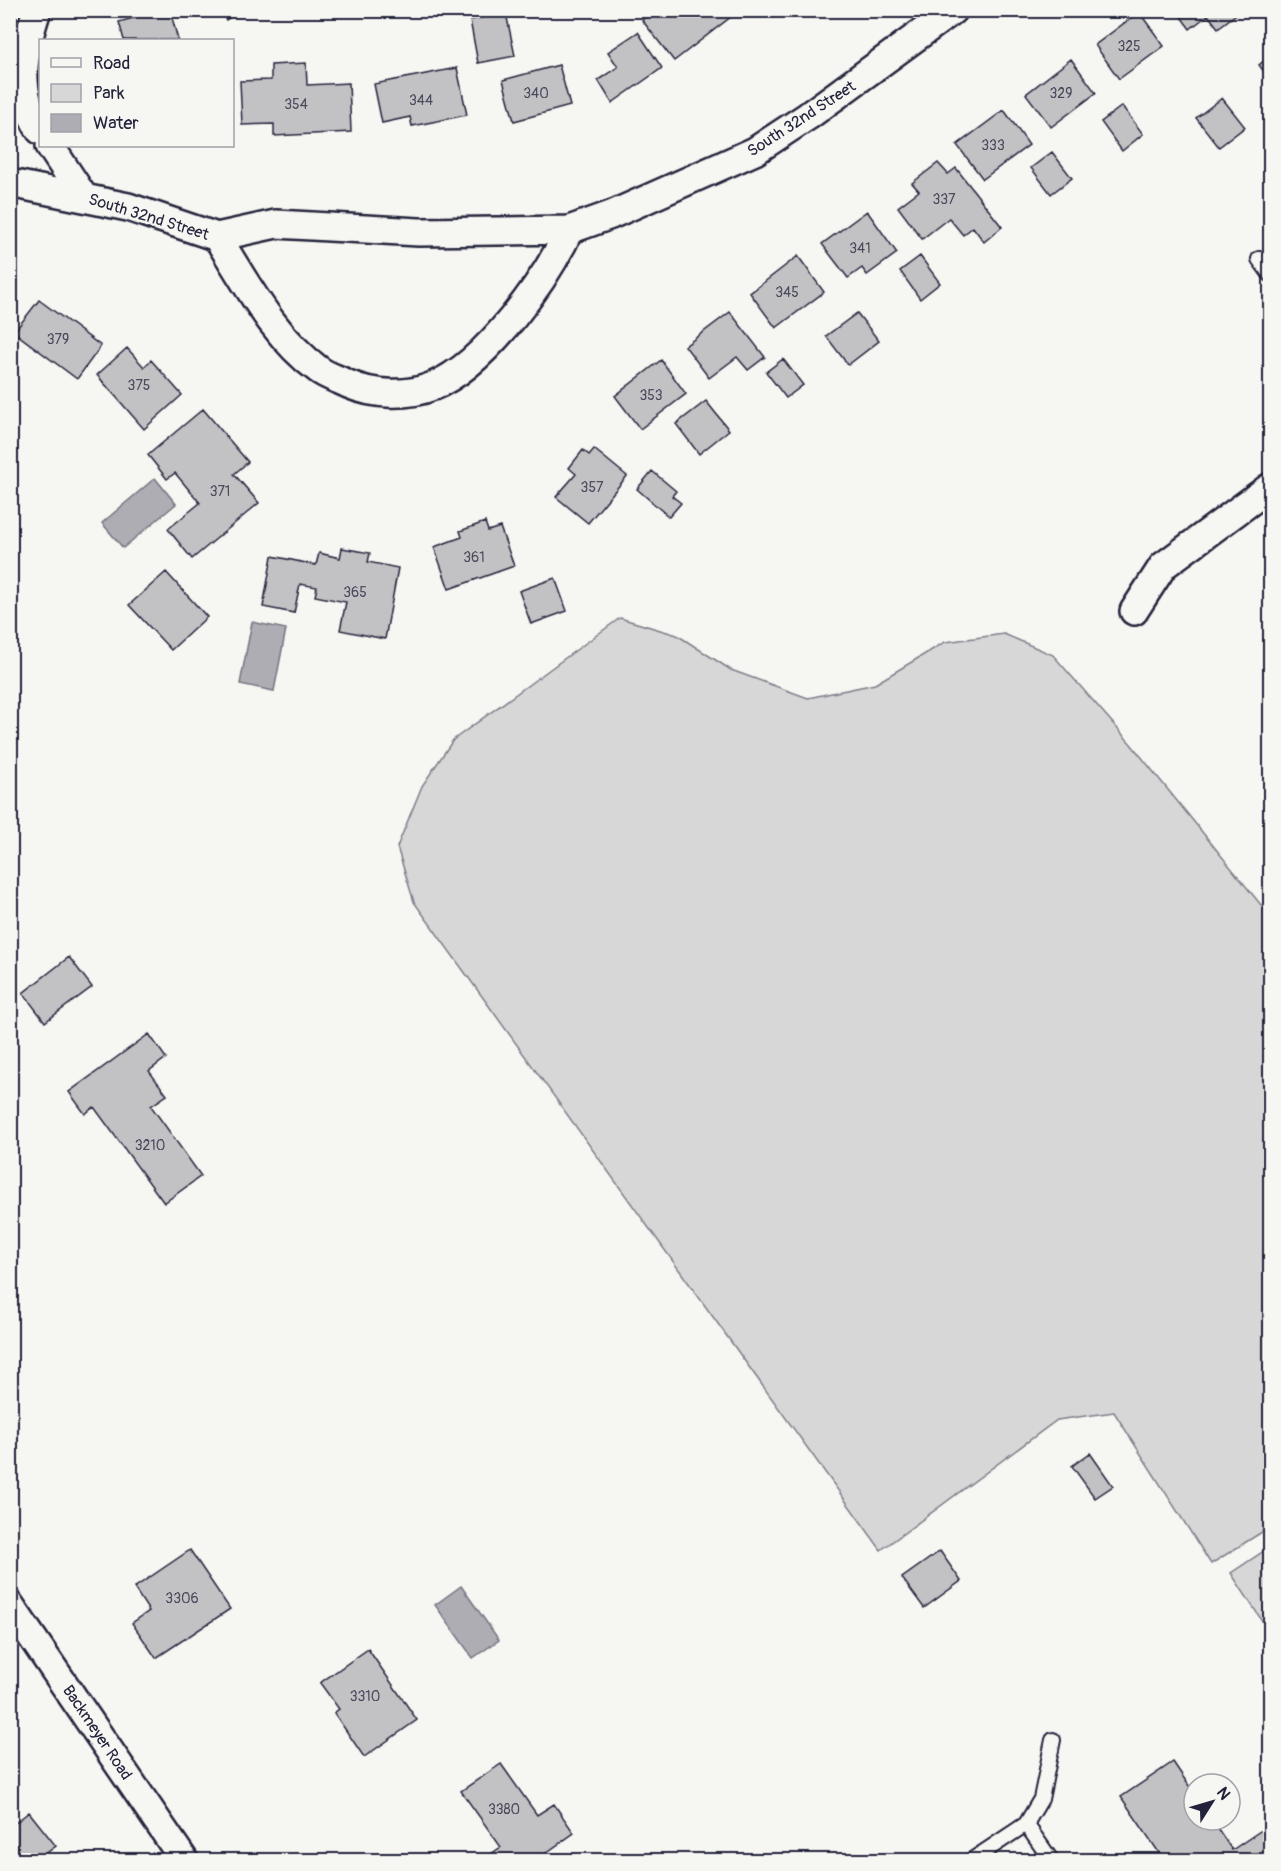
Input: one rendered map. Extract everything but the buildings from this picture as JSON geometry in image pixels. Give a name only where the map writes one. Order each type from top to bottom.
[{"type":"street","points":[[37,10],[26,42],[23,85],[39,127]]},
{"type":"street","name":"South 32nd Street","points":[[10,183],[83,196],[128,207],[217,237],[276,224],[419,232],[569,230],[611,215],[755,151],[808,116],[953,10]]},
{"type":"street","points":[[52,147],[83,196]]},
{"type":"street","name":"South 32nd Street","points":[[217,237],[272,324],[304,358],[321,372],[356,387],[379,393],[416,392],[434,386],[478,354],[515,315],[538,286],[557,256],[569,230]]},
{"type":"street","points":[[1134,611],[1163,566],[1270,487]]},
{"type":"street","name":"Backmeyer Road","points":[[10,1605],[184,1860]]},
{"type":"lane","points":[[1259,259],[1270,274]]},
{"type":"lane","points":[[972,1860],[1026,1824],[1041,1799],[1053,1740]]},
{"type":"lane","points":[[1026,1824],[1050,1860]]},
{"type":"green space","points":[[620,618],[677,635],[731,670],[808,698],[875,684],[945,642],[1004,634],[1053,655],[1131,744],[1270,916],[1270,1527],[1211,1564],[1114,1412],[1057,1420],[881,1550],[414,902],[397,847],[422,786],[453,740]]},
{"type":"green space","points":[[1270,1547],[1270,1633],[1231,1573]]},
{"type":"water","points":[[155,478],[176,504],[123,548],[102,523]]},
{"type":"water","points":[[252,622],[286,629],[274,691],[240,684]]},
{"type":"water","points":[[461,1586],[499,1640],[473,1658],[435,1605]]}]
